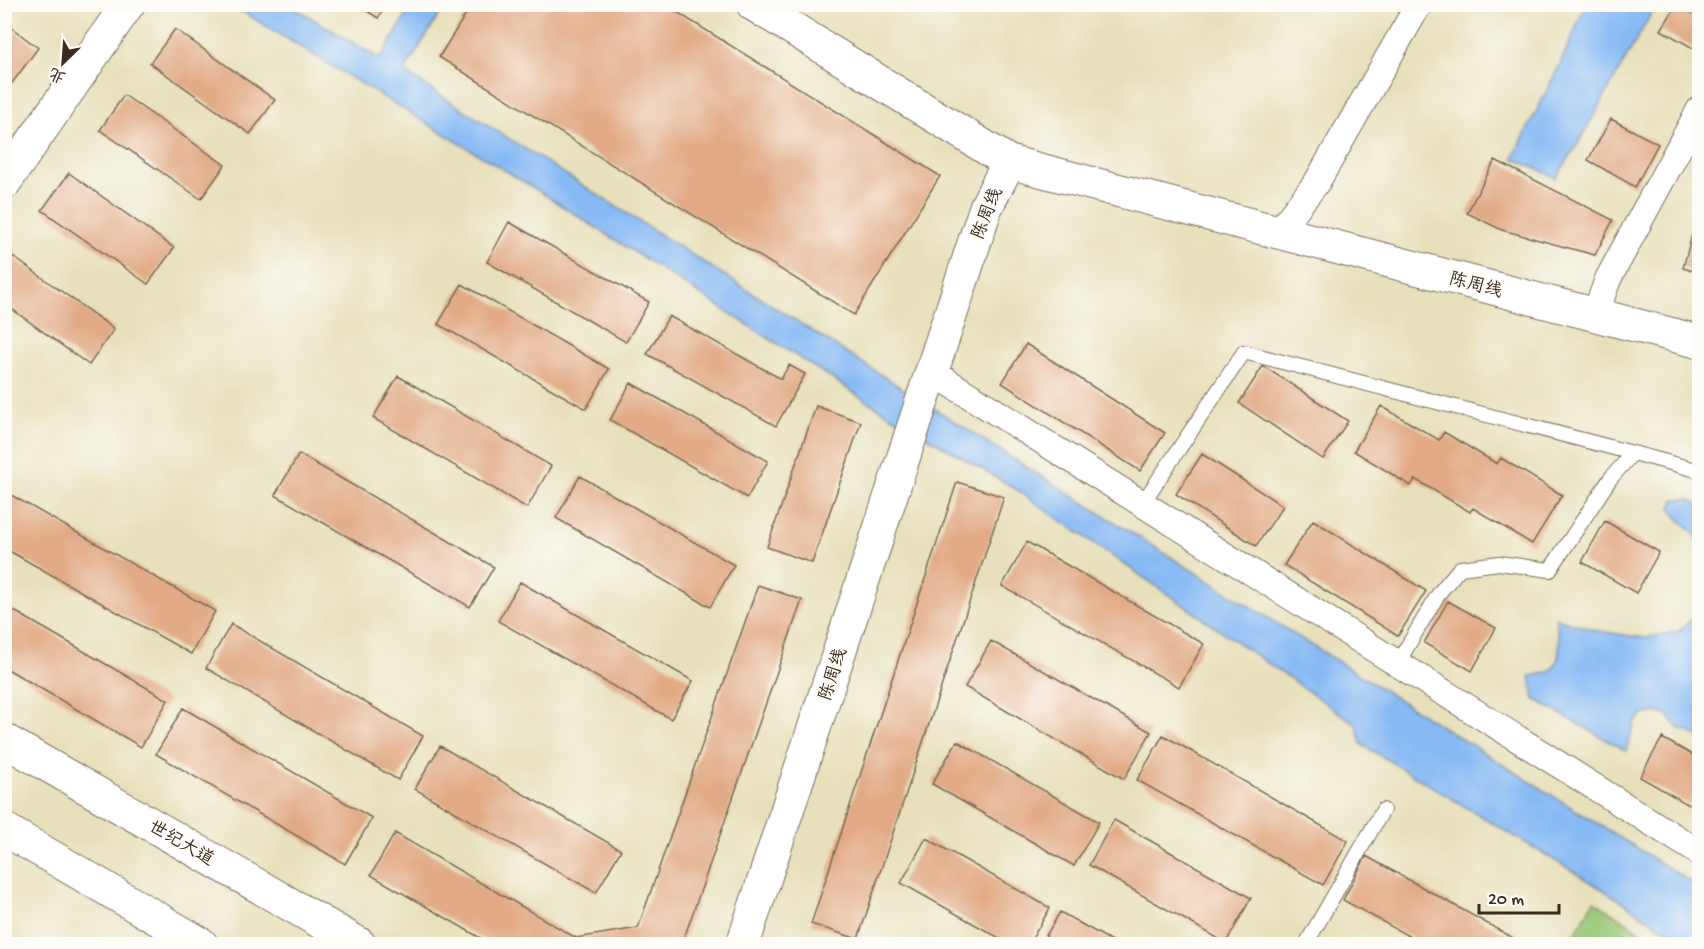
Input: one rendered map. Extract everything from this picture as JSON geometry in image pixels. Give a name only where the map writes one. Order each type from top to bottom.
[{"type":"main road","points":[[4,183],[128,4]]},
{"type":"main road","points":[[753,4],[1009,162]]},
{"type":"main road","name":"陈周线","points":[[743,945],[986,207],[1009,162],[1700,342]]},
{"type":"main road","name":"世纪大道","points":[[4,740],[359,945]]},
{"type":"main road","points":[[4,829],[201,945]]},
{"type":"street","points":[[1278,232],[1317,182],[1419,4]]},
{"type":"street","points":[[1595,315],[1608,279],[1700,109]]},
{"type":"street","points":[[932,372],[1700,853]]},
{"type":"lane","points":[[1143,504],[1244,352],[1700,471]]},
{"type":"lane","points":[[1397,664],[1439,593],[1460,568],[1499,563],[1550,570],[1610,479],[1633,453]]},
{"type":"lane","points":[[1306,945],[1383,810]]},
{"type":"green space","points":[[1594,901],[1660,944],[1569,944]]},
{"type":"water","points":[[231,5],[290,5],[380,59],[413,5],[445,5],[404,72],[1028,468],[1699,887],[1699,944],[1688,944],[1599,887],[1361,744],[1357,725],[1014,488],[870,403],[534,188]]},
{"type":"water","points":[[1586,5],[1656,5],[1579,142],[1556,178],[1513,158],[1560,64]]},
{"type":"water","points":[[1675,499],[1688,499],[1699,504],[1699,541],[1673,512],[1671,507]]},
{"type":"water","points":[[1699,612],[1699,736],[1679,729],[1668,716],[1657,712],[1642,715],[1635,722],[1626,751],[1534,699],[1530,676],[1550,671],[1555,666],[1559,653],[1556,618],[1598,631],[1645,638],[1679,631]]},
{"type":"building","points":[[356,4],[386,4],[378,18]]},
{"type":"building","points":[[472,4],[664,4],[940,176],[854,315],[439,57]]},
{"type":"building","points":[[1677,4],[1700,18],[1700,52],[1661,30]]},
{"type":"building","points":[[12,28],[38,48],[4,94],[4,39]]},
{"type":"building","points":[[175,29],[275,100],[250,134],[150,63]]},
{"type":"building","points":[[124,95],[225,165],[201,199],[100,130]]},
{"type":"building","points":[[1611,119],[1658,144],[1635,187],[1588,160]]},
{"type":"building","points":[[1495,160],[1613,220],[1595,255],[1502,230],[1467,213]]},
{"type":"building","points":[[69,173],[174,248],[148,284],[42,210]]},
{"type":"building","points":[[1696,220],[1700,221],[1700,273],[1683,268]]},
{"type":"building","points":[[509,222],[649,302],[626,342],[487,262]]},
{"type":"building","points":[[12,256],[114,329],[89,365],[5,304],[5,266]]},
{"type":"building","points":[[462,284],[609,369],[586,409],[438,324]]},
{"type":"building","points":[[669,316],[781,379],[789,365],[805,374],[776,426],[647,354]]},
{"type":"building","points":[[1026,344],[1165,433],[1140,471],[1002,383]]},
{"type":"building","points":[[1263,366],[1348,421],[1323,459],[1239,403]]},
{"type":"building","points":[[398,376],[551,466],[527,508],[373,418]]},
{"type":"building","points":[[631,383],[768,461],[747,498],[610,420]]},
{"type":"building","points":[[816,406],[861,422],[812,563],[767,547]]},
{"type":"building","points":[[1381,406],[1439,440],[1444,432],[1497,464],[1501,458],[1562,495],[1532,544],[1473,508],[1470,512],[1415,479],[1411,486],[1354,451]]},
{"type":"building","points":[[299,454],[494,567],[470,607],[275,495]]},
{"type":"building","points":[[1202,454],[1283,506],[1256,546],[1176,494]]},
{"type":"building","points":[[580,476],[734,565],[710,607],[556,518]]},
{"type":"building","points":[[957,482],[1004,497],[858,939],[811,924]]},
{"type":"building","points":[[4,491],[215,611],[191,654],[4,548]]},
{"type":"building","points":[[1313,520],[1426,591],[1398,636],[1284,565]]},
{"type":"building","points":[[1605,521],[1659,552],[1636,593],[1582,562]]},
{"type":"building","points":[[1027,542],[1204,644],[1179,687],[1002,586]]},
{"type":"building","points":[[520,582],[693,681],[671,719],[498,621]]},
{"type":"building","points":[[758,585],[802,600],[682,944],[491,944],[371,875],[395,833],[576,938],[638,928]]},
{"type":"building","points":[[1448,601],[1496,628],[1472,671],[1424,643]]},
{"type":"building","points":[[4,605],[168,700],[141,747],[4,667]]},
{"type":"building","points":[[231,624],[423,736],[398,780],[206,668]]},
{"type":"building","points":[[991,641],[1151,732],[1124,779],[965,687]]},
{"type":"building","points":[[183,708],[372,818],[345,864],[156,754]]},
{"type":"building","points":[[1163,735],[1348,841],[1323,885],[1137,780]]},
{"type":"building","points":[[1662,738],[1700,759],[1700,786],[1689,805],[1640,777]]},
{"type":"building","points":[[957,741],[1099,822],[1074,866],[932,784]]},
{"type":"building","points":[[440,746],[621,850],[596,893],[415,789]]},
{"type":"building","points":[[1114,820],[1251,898],[1226,943],[1089,865]]},
{"type":"building","points":[[926,838],[1050,908],[1029,944],[1010,944],[901,883]]},
{"type":"building","points":[[1366,856],[1524,944],[1423,944],[1343,900]]},
{"type":"building","points":[[1060,912],[1117,944],[1041,944]]}]
